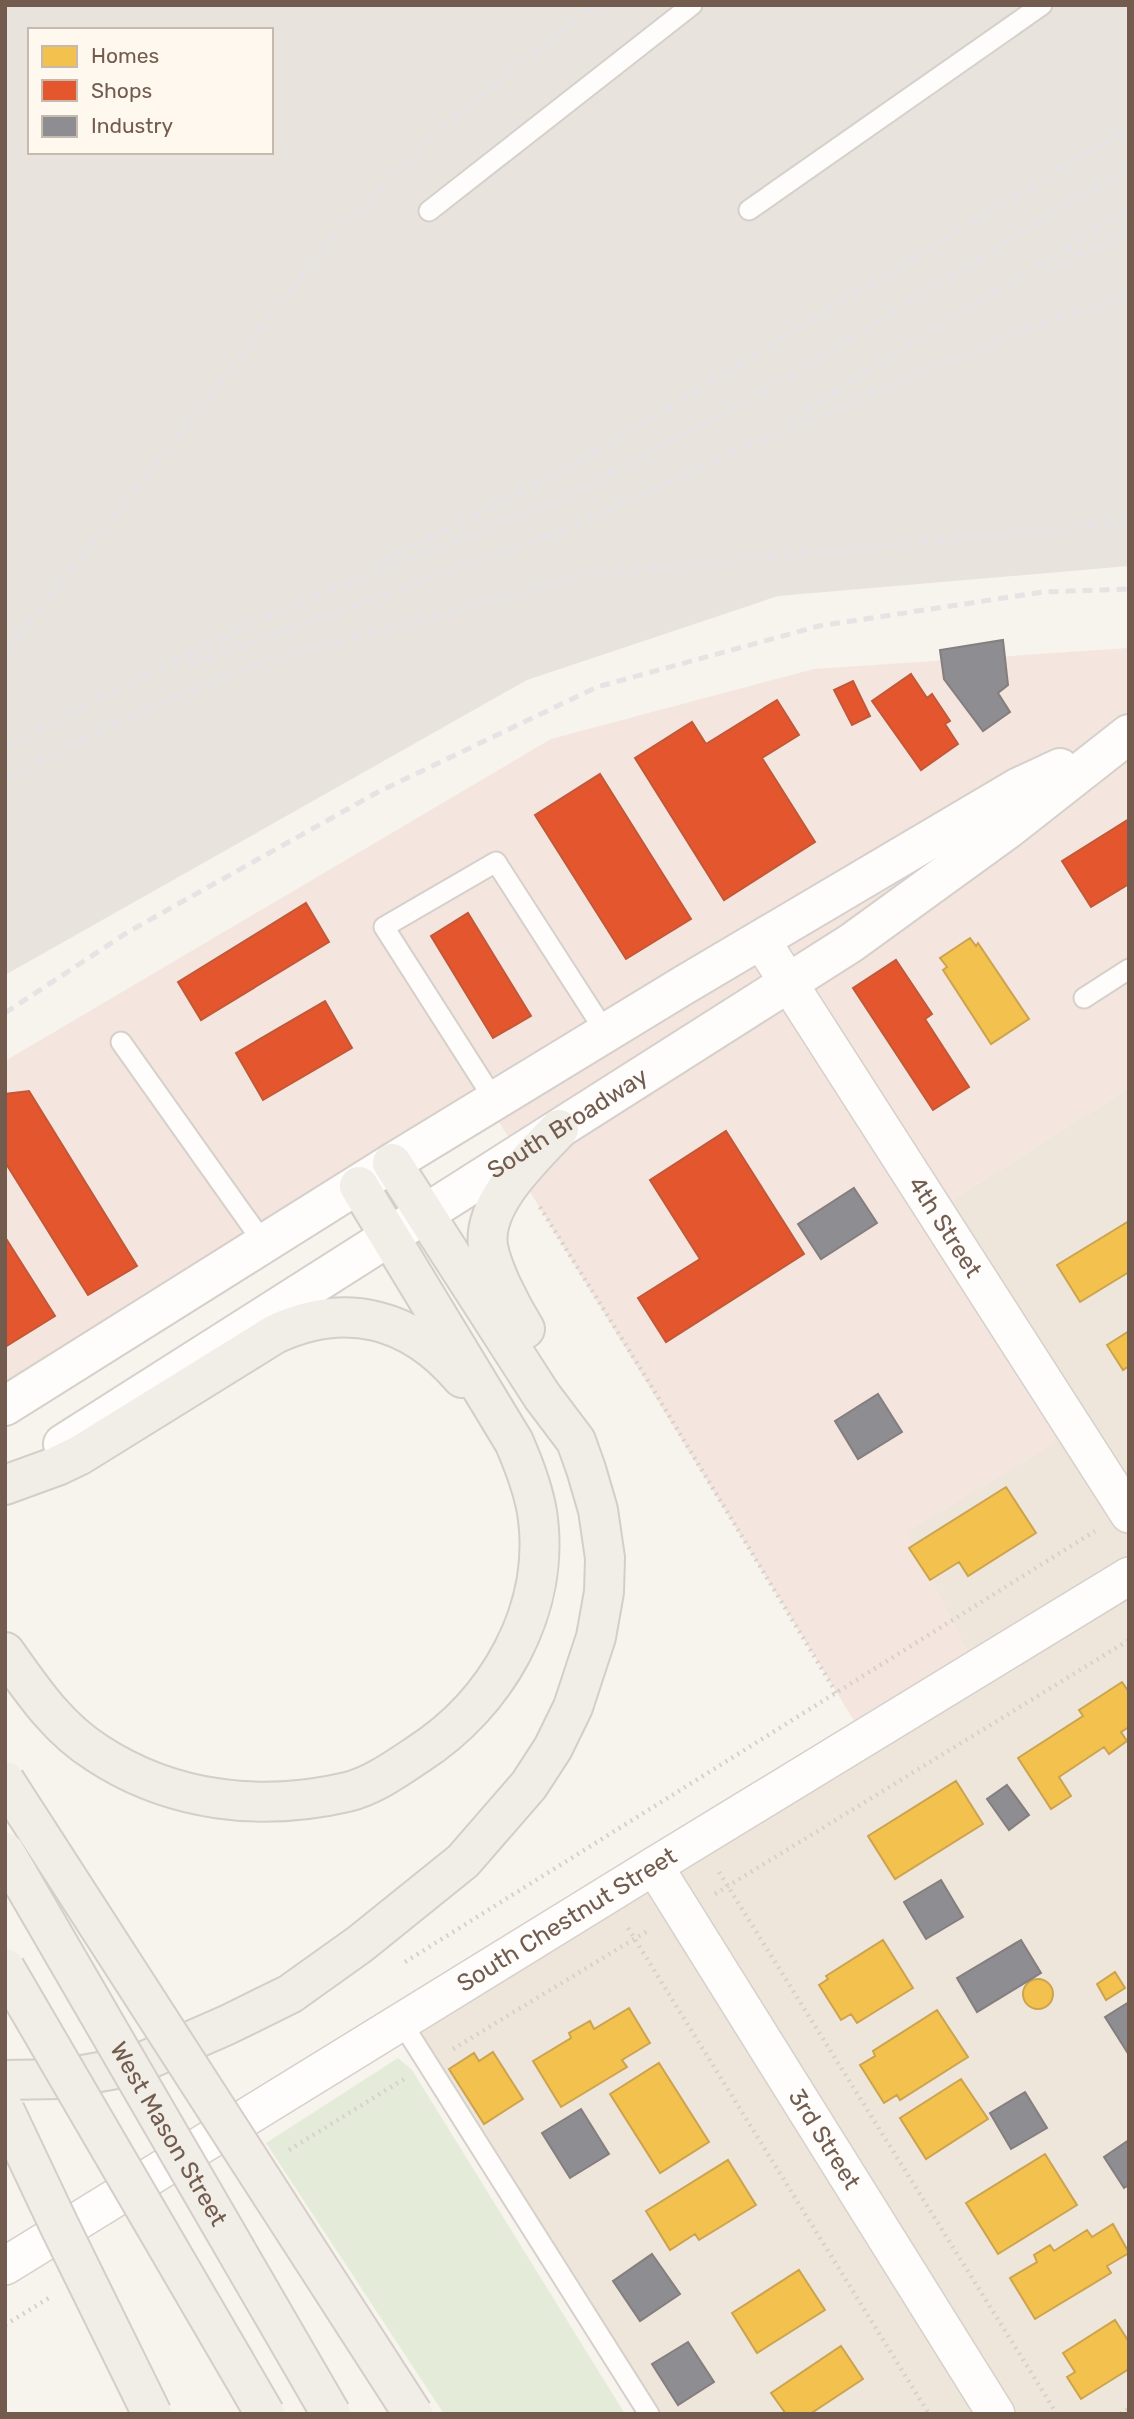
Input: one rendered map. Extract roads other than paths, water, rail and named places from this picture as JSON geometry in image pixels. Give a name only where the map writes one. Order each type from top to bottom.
[{"type":"main road","points":[[5,2080],[60,2079],[133,2066],[290,1994],[360,1944],[463,1861],[529,1785],[553,1748],[573,1707],[596,1637],[604,1591],[605,1558],[598,1510],[564,1395],[508,1301],[488,1245],[490,1224],[498,1204],[521,1170],[559,1129]]},
{"type":"main road","points":[[392,1163],[542,1396],[576,1441]]},
{"type":"main road","points":[[5,1652],[43,1706],[96,1753],[155,1783],[222,1801],[286,1801],[348,1791],[378,1779],[429,1748],[469,1714],[488,1690],[516,1645],[533,1595],[539,1551],[537,1512],[531,1487],[514,1442],[359,1186]]},
{"type":"main road","points":[[5,1483],[57,1466],[80,1455],[275,1334],[308,1321],[348,1316],[374,1320],[405,1331],[420,1340],[454,1369],[514,1442]]},
{"type":"main road","points":[[5,1781],[413,2414]]},
{"type":"main road","name":"West Mason Street","points":[[5,1852],[331,2414]]},
{"type":"main road","points":[[5,1968],[265,2414]]},
{"type":"main road","points":[[5,2111],[152,2414]]},
{"type":"street","name":"South Broadway","points":[[5,1406],[392,1163],[761,940],[1017,788],[1122,738]]},
{"type":"street","name":"South Broadway","points":[[5,1483],[240,1330],[789,984],[1008,829],[1122,738]]},
{"type":"street","name":"4th Street","points":[[761,940],[1128,1512]]},
{"type":"street","name":"South Chestnut Street","points":[[5,2266],[1129,1576]]},
{"type":"street","name":"3rd Street","points":[[654,1866],[996,2414]]},
{"type":"lane","points":[[429,211],[692,5]]},
{"type":"lane","points":[[750,210],[1042,5]]},
{"type":"lane","points":[[495,1101],[384,927],[496,862],[606,1033]]},
{"type":"lane","points":[[1084,998],[1129,969]]},
{"type":"lane","points":[[121,1042],[265,1245]]},
{"type":"lane","points":[[402,2023],[649,2414]]},
{"type":"railway","points":[[5,653],[339,231],[437,132],[595,5]]},
{"type":"railway","points":[[379,562],[564,471],[1129,127]]},
{"type":"railway","points":[[5,747],[84,705],[285,608],[556,502],[758,395],[1129,167]]},
{"type":"railway","points":[[789,420],[1129,209]]},
{"type":"railway","points":[[1044,272],[1129,231]]},
{"type":"railway","points":[[189,665],[561,531],[747,446],[1032,326],[1129,294]]},
{"type":"railway","points":[[5,779],[123,719],[262,662],[587,575],[1129,522]]},
{"type":"railway","points":[[5,1013],[128,932],[378,792],[597,687],[819,626],[1043,592],[1129,589]]}]
